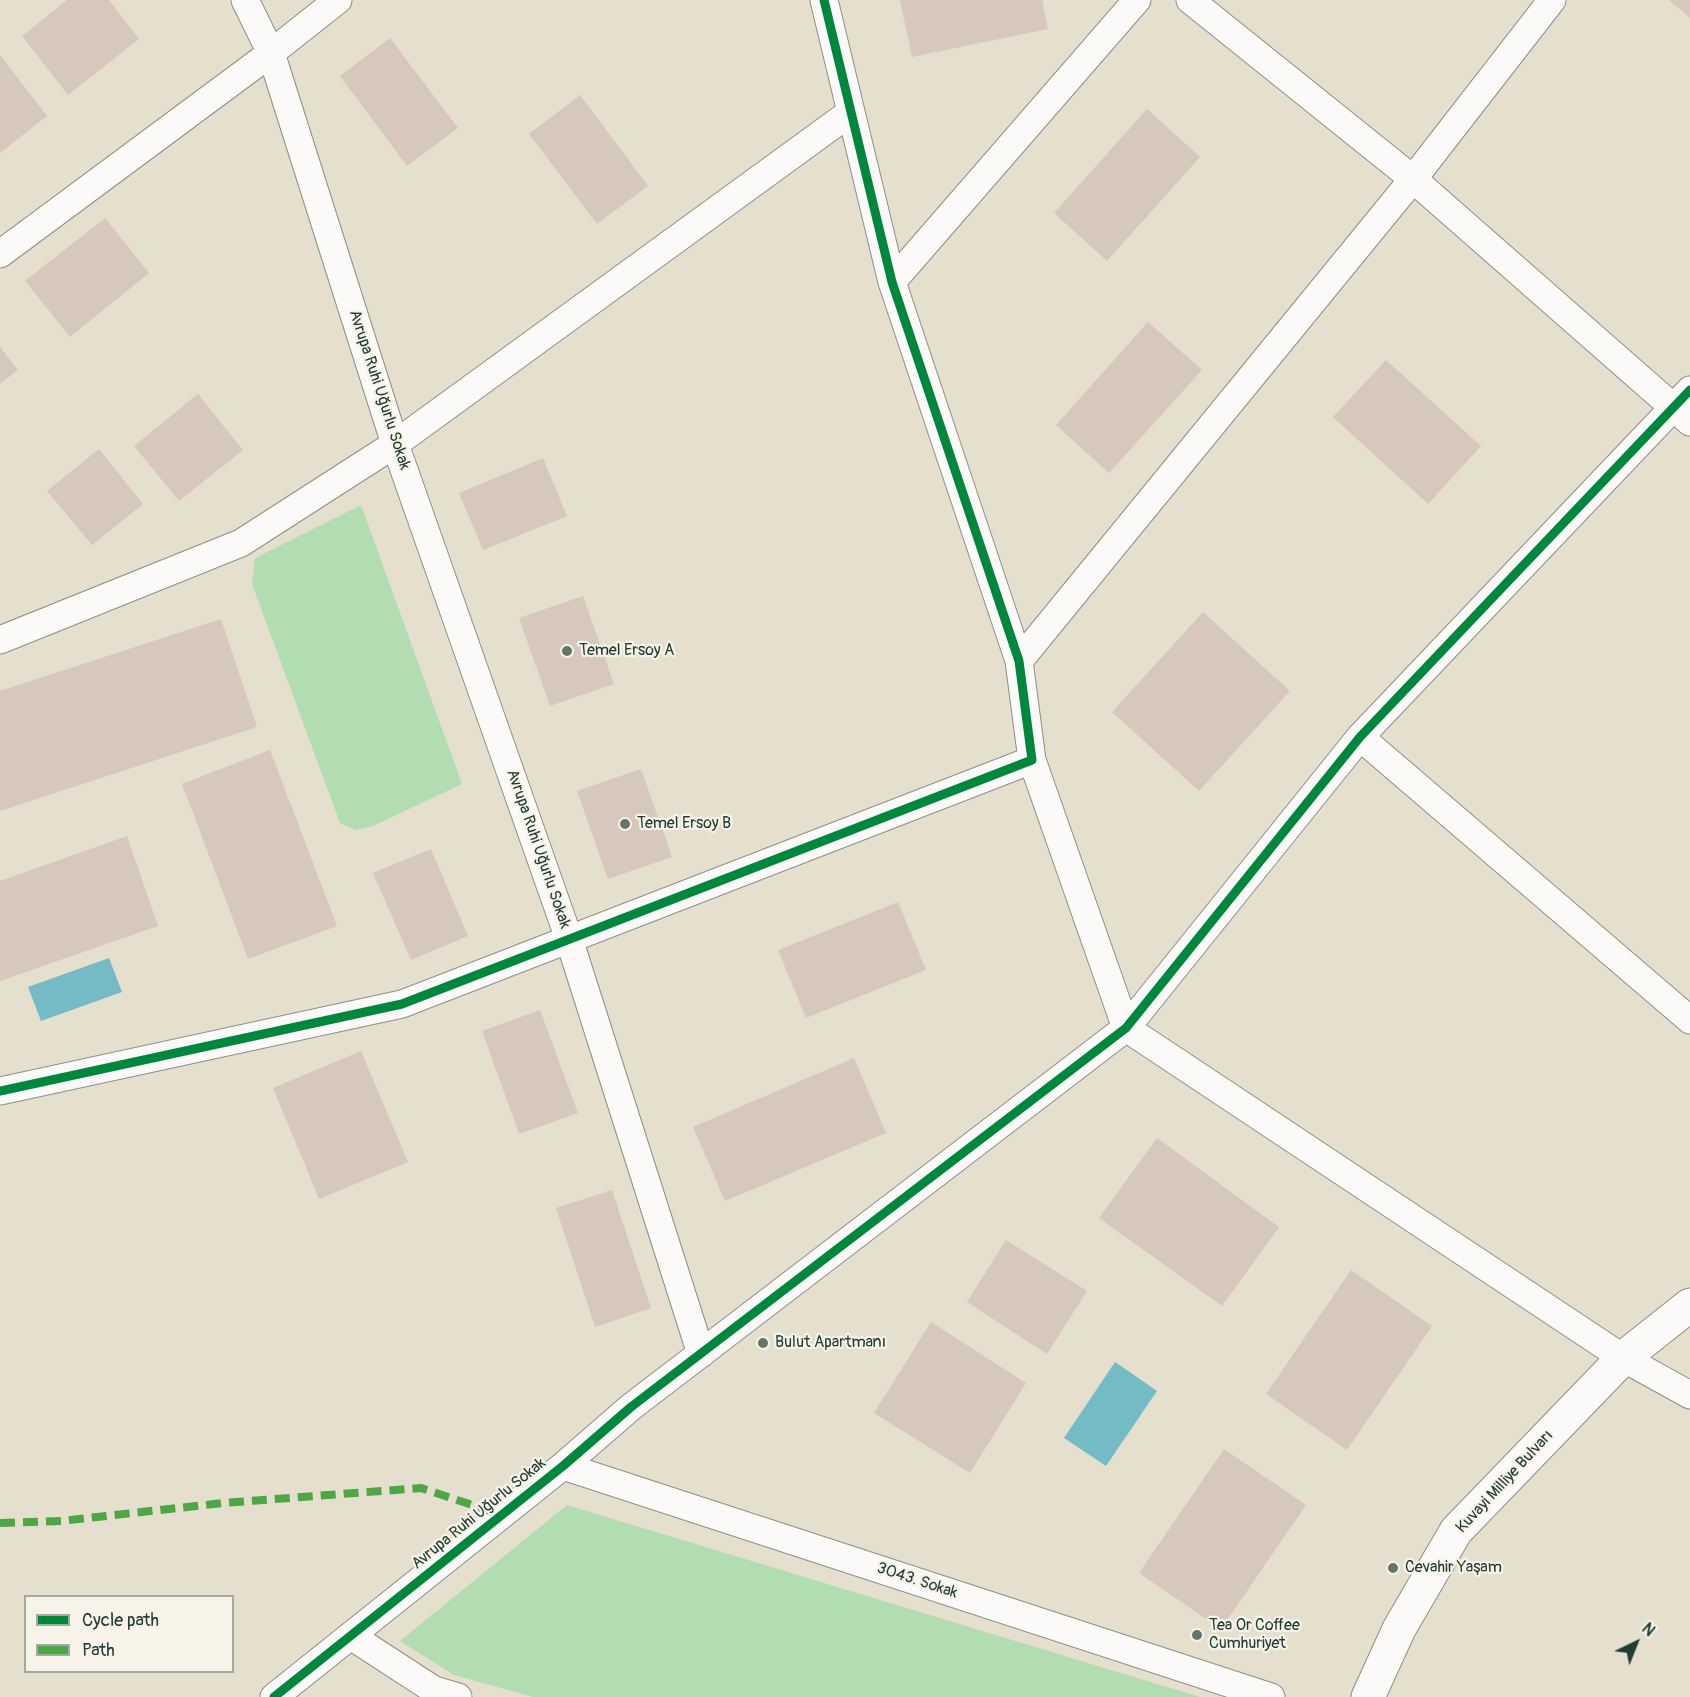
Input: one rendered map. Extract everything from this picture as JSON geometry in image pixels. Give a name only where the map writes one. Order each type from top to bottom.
[{"type":"street","name":"Avrupa Ruhi Uğurlu Sokak","points":[[245,0],[271,53],[395,444],[569,939],[701,1354],[631,1407],[563,1466],[274,1697]]},
{"type":"street","points":[[0,254],[271,53],[338,0]]},
{"type":"street","points":[[824,0],[892,282],[1020,661],[1032,760],[1126,1028],[1623,1358],[1690,1395]]},
{"type":"street","points":[[892,282],[1137,0]]},
{"type":"street","points":[[701,1354],[1126,1028],[1360,736],[1685,406],[1413,179],[1190,0]]},
{"type":"street","points":[[1020,661],[1413,179],[1552,0]]},
{"type":"street","points":[[0,640],[241,543],[395,444],[851,112]]},
{"type":"street","points":[[1360,736],[1690,1020]]},
{"type":"street","points":[[0,1091],[402,1004],[1032,760]]},
{"type":"street","name":"Kuvayi Milliye Bulvarı","points":[[1368,1697],[1400,1629],[1456,1531],[1623,1358],[1690,1305]]},
{"type":"street","name":"3043. Sokak","points":[[563,1466],[1271,1697]]},
{"type":"street","points":[[351,1636],[441,1695]]},
{"type":"green space","points":[[361,505],[462,784],[373,826],[356,830],[340,823],[252,584],[255,558]]},
{"type":"green space","points":[[567,1505],[1200,1697],[533,1697],[454,1675],[400,1641]]},
{"type":"water","points":[[109,958],[122,992],[41,1021],[28,987]]},
{"type":"water","points":[[1115,1362],[1157,1391],[1106,1466],[1064,1438]]},
{"type":"building","points":[[67,0],[109,0],[139,39],[68,95],[22,36]]},
{"type":"building","points":[[900,0],[1042,0],[1048,29],[912,57]]},
{"type":"building","points":[[1669,0],[1690,0],[1690,18]]},
{"type":"building","points":[[390,38],[458,128],[407,166],[340,76]]},
{"type":"building","points":[[0,55],[47,116],[0,153]]},
{"type":"building","points":[[580,95],[648,186],[597,224],[529,134]]},
{"type":"building","points":[[1147,109],[1200,157],[1107,261],[1054,213]]},
{"type":"building","points":[[105,218],[149,273],[70,337],[25,281]]},
{"type":"building","points":[[1148,322],[1202,370],[1109,473],[1056,425]]},
{"type":"building","points":[[0,347],[18,370],[0,384]]},
{"type":"building","points":[[1386,360],[1481,446],[1428,504],[1333,417]]},
{"type":"building","points":[[198,394],[243,450],[179,501],[134,446]]},
{"type":"building","points":[[99,449],[143,504],[92,545],[47,491]]},
{"type":"building","points":[[543,458],[567,516],[483,550],[459,493]]},
{"type":"building","name":"Temel Ersoy A","points":[[583,596],[614,684],[550,706],[519,618]]},
{"type":"building","points":[[1203,612],[1290,691],[1199,791],[1112,712]]},
{"type":"building","points":[[221,619],[257,727],[0,811],[0,691]]},
{"type":"building","points":[[270,750],[337,926],[248,959],[182,784]]},
{"type":"building","name":"Temel Ersoy B","points":[[641,769],[672,857],[608,879],[577,791]]},
{"type":"building","points":[[127,836],[158,926],[0,981],[0,881]]},
{"type":"building","points":[[431,849],[468,936],[411,960],[373,873]]},
{"type":"building","points":[[898,902],[926,970],[806,1018],[778,950]]},
{"type":"building","points":[[540,1010],[578,1113],[519,1134],[482,1031]]},
{"type":"building","points":[[361,1051],[408,1162],[319,1199],[273,1088]]},
{"type":"building","points":[[854,1058],[886,1133],[725,1201],[693,1127]]},
{"type":"building","points":[[1157,1138],[1279,1227],[1222,1306],[1099,1218]]},
{"type":"building","points":[[612,1190],[651,1308],[595,1327],[556,1208]]},
{"type":"building","points":[[1006,1240],[1087,1291],[1047,1354],[967,1302]]},
{"type":"building","points":[[1351,1270],[1432,1326],[1347,1450],[1266,1394]]},
{"type":"building","points":[[931,1322],[1026,1383],[970,1473],[874,1413]]},
{"type":"building","points":[[1224,1449],[1306,1505],[1221,1629],[1139,1573]]},
{"type":"marked path","points":[[0,1523],[61,1521],[223,1503],[421,1488],[502,1515]]},
{"type":"cycle path","points":[[0,1091],[402,1004],[1032,760],[1019,661],[892,282],[824,0]]},
{"type":"cycle path","points":[[274,1697],[563,1466],[631,1407],[1126,1028],[1360,737],[1690,390]]},
{"type":"place","name":"Temel Ersoy A","points":[[567,651]]},
{"type":"place","name":"Temel Ersoy B","points":[[625,824]]},
{"type":"place","name":"Bulut Apartmanı","points":[[763,1343]]},
{"type":"place","name":"Cevahir Yaşam","points":[[1393,1568]]},
{"type":"place","name":"Tea Or Coffee Cumhuriyet","points":[[1197,1635]]}]
